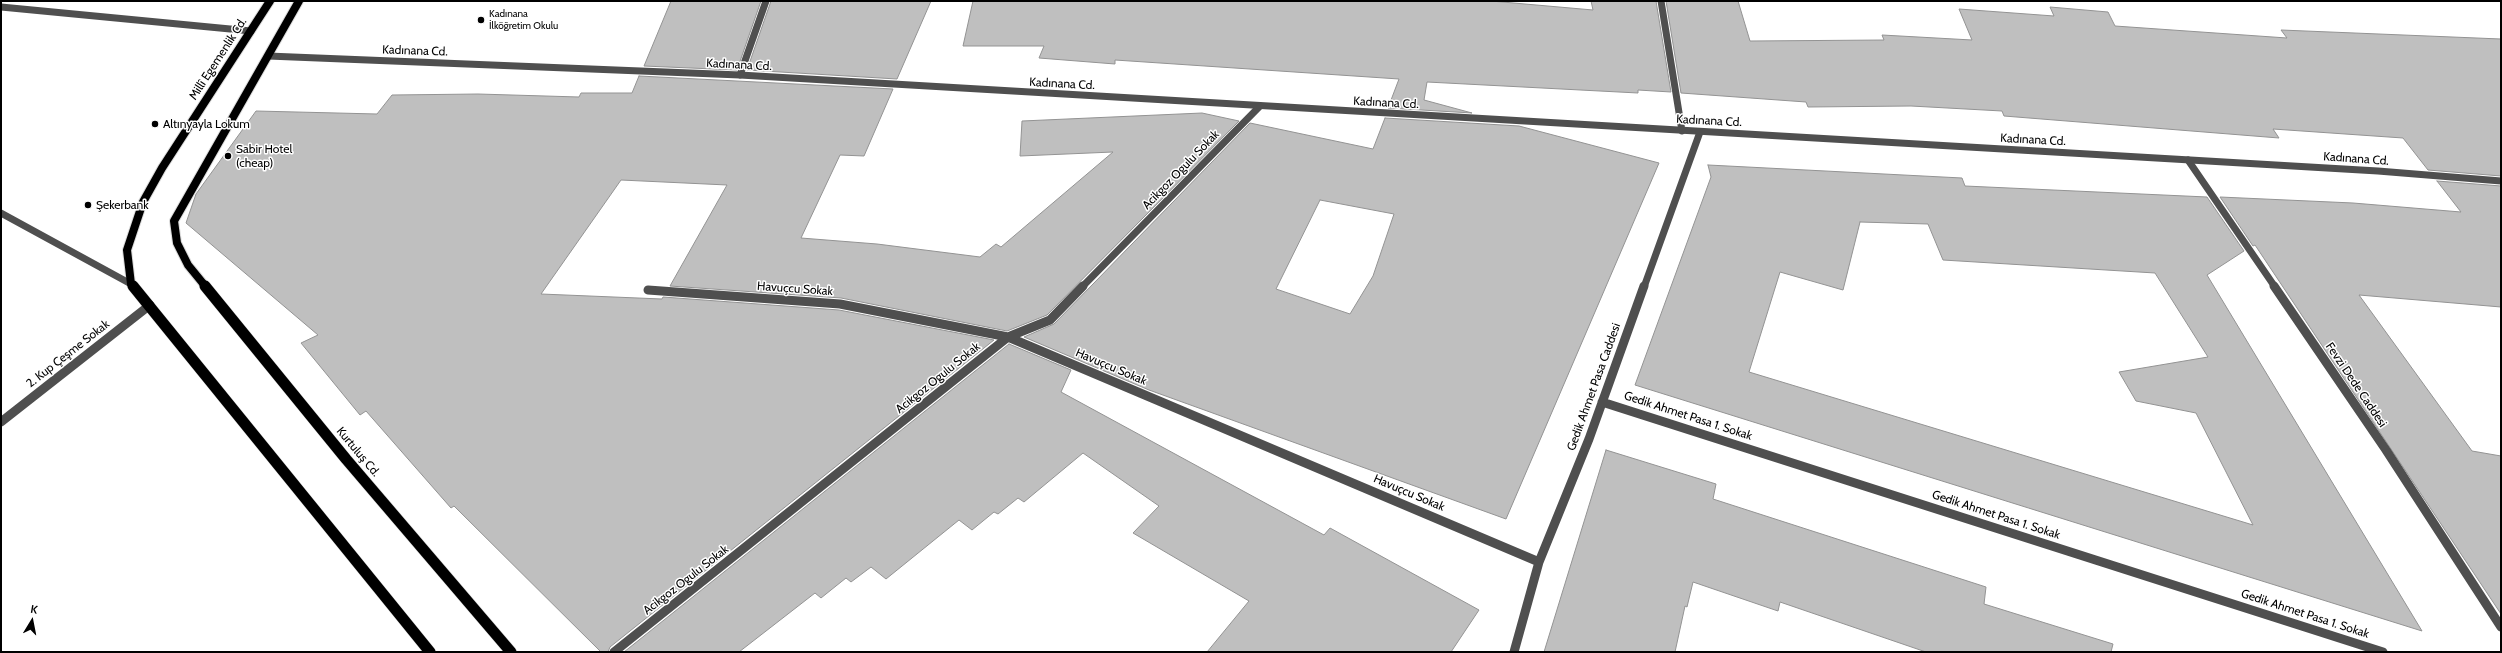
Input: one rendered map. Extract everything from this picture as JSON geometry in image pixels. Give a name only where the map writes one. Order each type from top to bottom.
[{"type":"main road","name":"Millî Egemenlik Cd.","points":[[131,284],[127,250],[143,202],[162,168],[270,1]]},
{"type":"main road","points":[[268,56],[299,1]]},
{"type":"main road","name":"Kurtuluş Cd.","points":[[268,56],[174,221],[177,243],[188,265],[346,459],[510,652]]},
{"type":"main road","points":[[131,284],[150,305],[430,652]]},
{"type":"street","points":[[740,75],[766,1]]},
{"type":"street","points":[[1661,1],[1682,131]]},
{"type":"street","points":[[1,7],[251,31]]},
{"type":"street","name":"Kadınana Cd.","points":[[268,56],[740,75],[2188,160],[2501,181]]},
{"type":"street","name":"Acikgoz Ogulu Sokak","points":[[614,652],[1008,337],[1050,320],[1260,106]]},
{"type":"street","name":"Gedik Ahmet Pasa Caddesi","points":[[1514,652],[1540,562],[1602,402],[1700,132]]},
{"type":"street","name":"Fevzi Dede Caddesi","points":[[2188,160],[2386,450],[2501,627]]},
{"type":"street","points":[[1,213],[131,284]]},
{"type":"street","name":"Havuçcu Sokak","points":[[648,290],[840,304],[1008,337],[1540,562]]},
{"type":"street","name":"2. Kup Çeşme Sokak","points":[[1,422],[150,305]]},
{"type":"street","name":"Gedik Ahmet Pasa 1. Sokak","points":[[1602,402],[2382,652]]},
{"type":"building","points":[[671,1],[761,1],[737,70],[644,66]]},
{"type":"building","points":[[771,1],[931,1],[897,79],[747,70]]},
{"type":"building","points":[[973,1],[1491,1],[1593,10],[1591,1],[1656,1],[1671,92],[1638,90],[1638,93],[1427,82],[1424,100],[1472,113],[1388,108],[1399,79],[1115,60],[1115,64],[1039,58],[1044,46],[963,46]]},
{"type":"building","points":[[1666,1],[1738,1],[1750,41],[1884,40],[1882,35],[1972,40],[1959,9],[2054,16],[2050,7],[2108,12],[2115,26],[2287,38],[2281,30],[2501,39],[2501,176],[2428,170],[2403,138],[2273,129],[2279,138],[2004,116],[2002,111],[1911,106],[1808,107],[1806,102],[1681,93]]},
{"type":"building","points":[[639,76],[893,89],[864,156],[840,155],[801,238],[877,244],[980,257],[996,244],[1001,247],[1113,152],[1020,156],[1022,121],[1202,113],[1239,121],[1047,315],[1007,331],[841,298],[670,286],[727,185],[621,180],[541,294],[662,299],[663,297],[839,310],[994,340],[610,647],[608,652],[601,652],[454,506],[451,508],[366,411],[360,415],[301,343],[318,335],[186,223],[196,194],[256,111],[377,114],[392,95],[478,94],[579,97],[581,93],[632,93]]},
{"type":"building","points":[[1385,118],[1519,126],[1659,163],[1506,519],[1149,390],[1024,337],[1054,324],[1250,123],[1373,149]],"holes":[[[1320,200],[1394,214],[1373,276],[1350,314],[1276,289]]]},
{"type":"building","points":[[1708,165],[1962,178],[1965,186],[2207,197],[2244,251],[2207,275],[2422,631],[1635,385],[1711,177]],"holes":[[[1860,222],[1928,224],[1943,260],[2155,273],[2208,357],[2119,372],[2136,401],[2196,413],[2253,525],[1749,372],[1780,272],[1843,290]]]},
{"type":"building","points":[[2437,181],[2501,186],[2501,307],[2359,295],[2472,451],[2501,456],[2501,614],[2255,245],[2253,246],[2220,197],[2353,203],[2461,212]]},
{"type":"building","points":[[1009,344],[1071,370],[1061,392],[1324,535],[1330,528],[1479,610],[1451,652],[1207,652],[1249,601],[1133,533],[1159,506],[1083,453],[1024,502],[1018,498],[998,514],[994,512],[972,530],[959,520],[886,579],[871,567],[851,582],[846,578],[821,598],[815,593],[739,652],[624,652]]},
{"type":"building","points":[[1606,450],[1716,484],[1713,499],[1986,587],[1984,604],[2113,644],[2111,652],[1926,652],[1780,602],[1778,611],[1693,582],[1687,607],[1685,606],[1675,652],[1544,652]]},
{"type":"place","name":"Kadınana İlköğretim Okulu","points":[[481,20]]},
{"type":"place","name":"Altınyayla Lokum","points":[[155,124]]},
{"type":"place","name":"Sabir Hotel (cheap)","points":[[228,156]]},
{"type":"place","name":"Şekerbank","points":[[88,205]]}]
